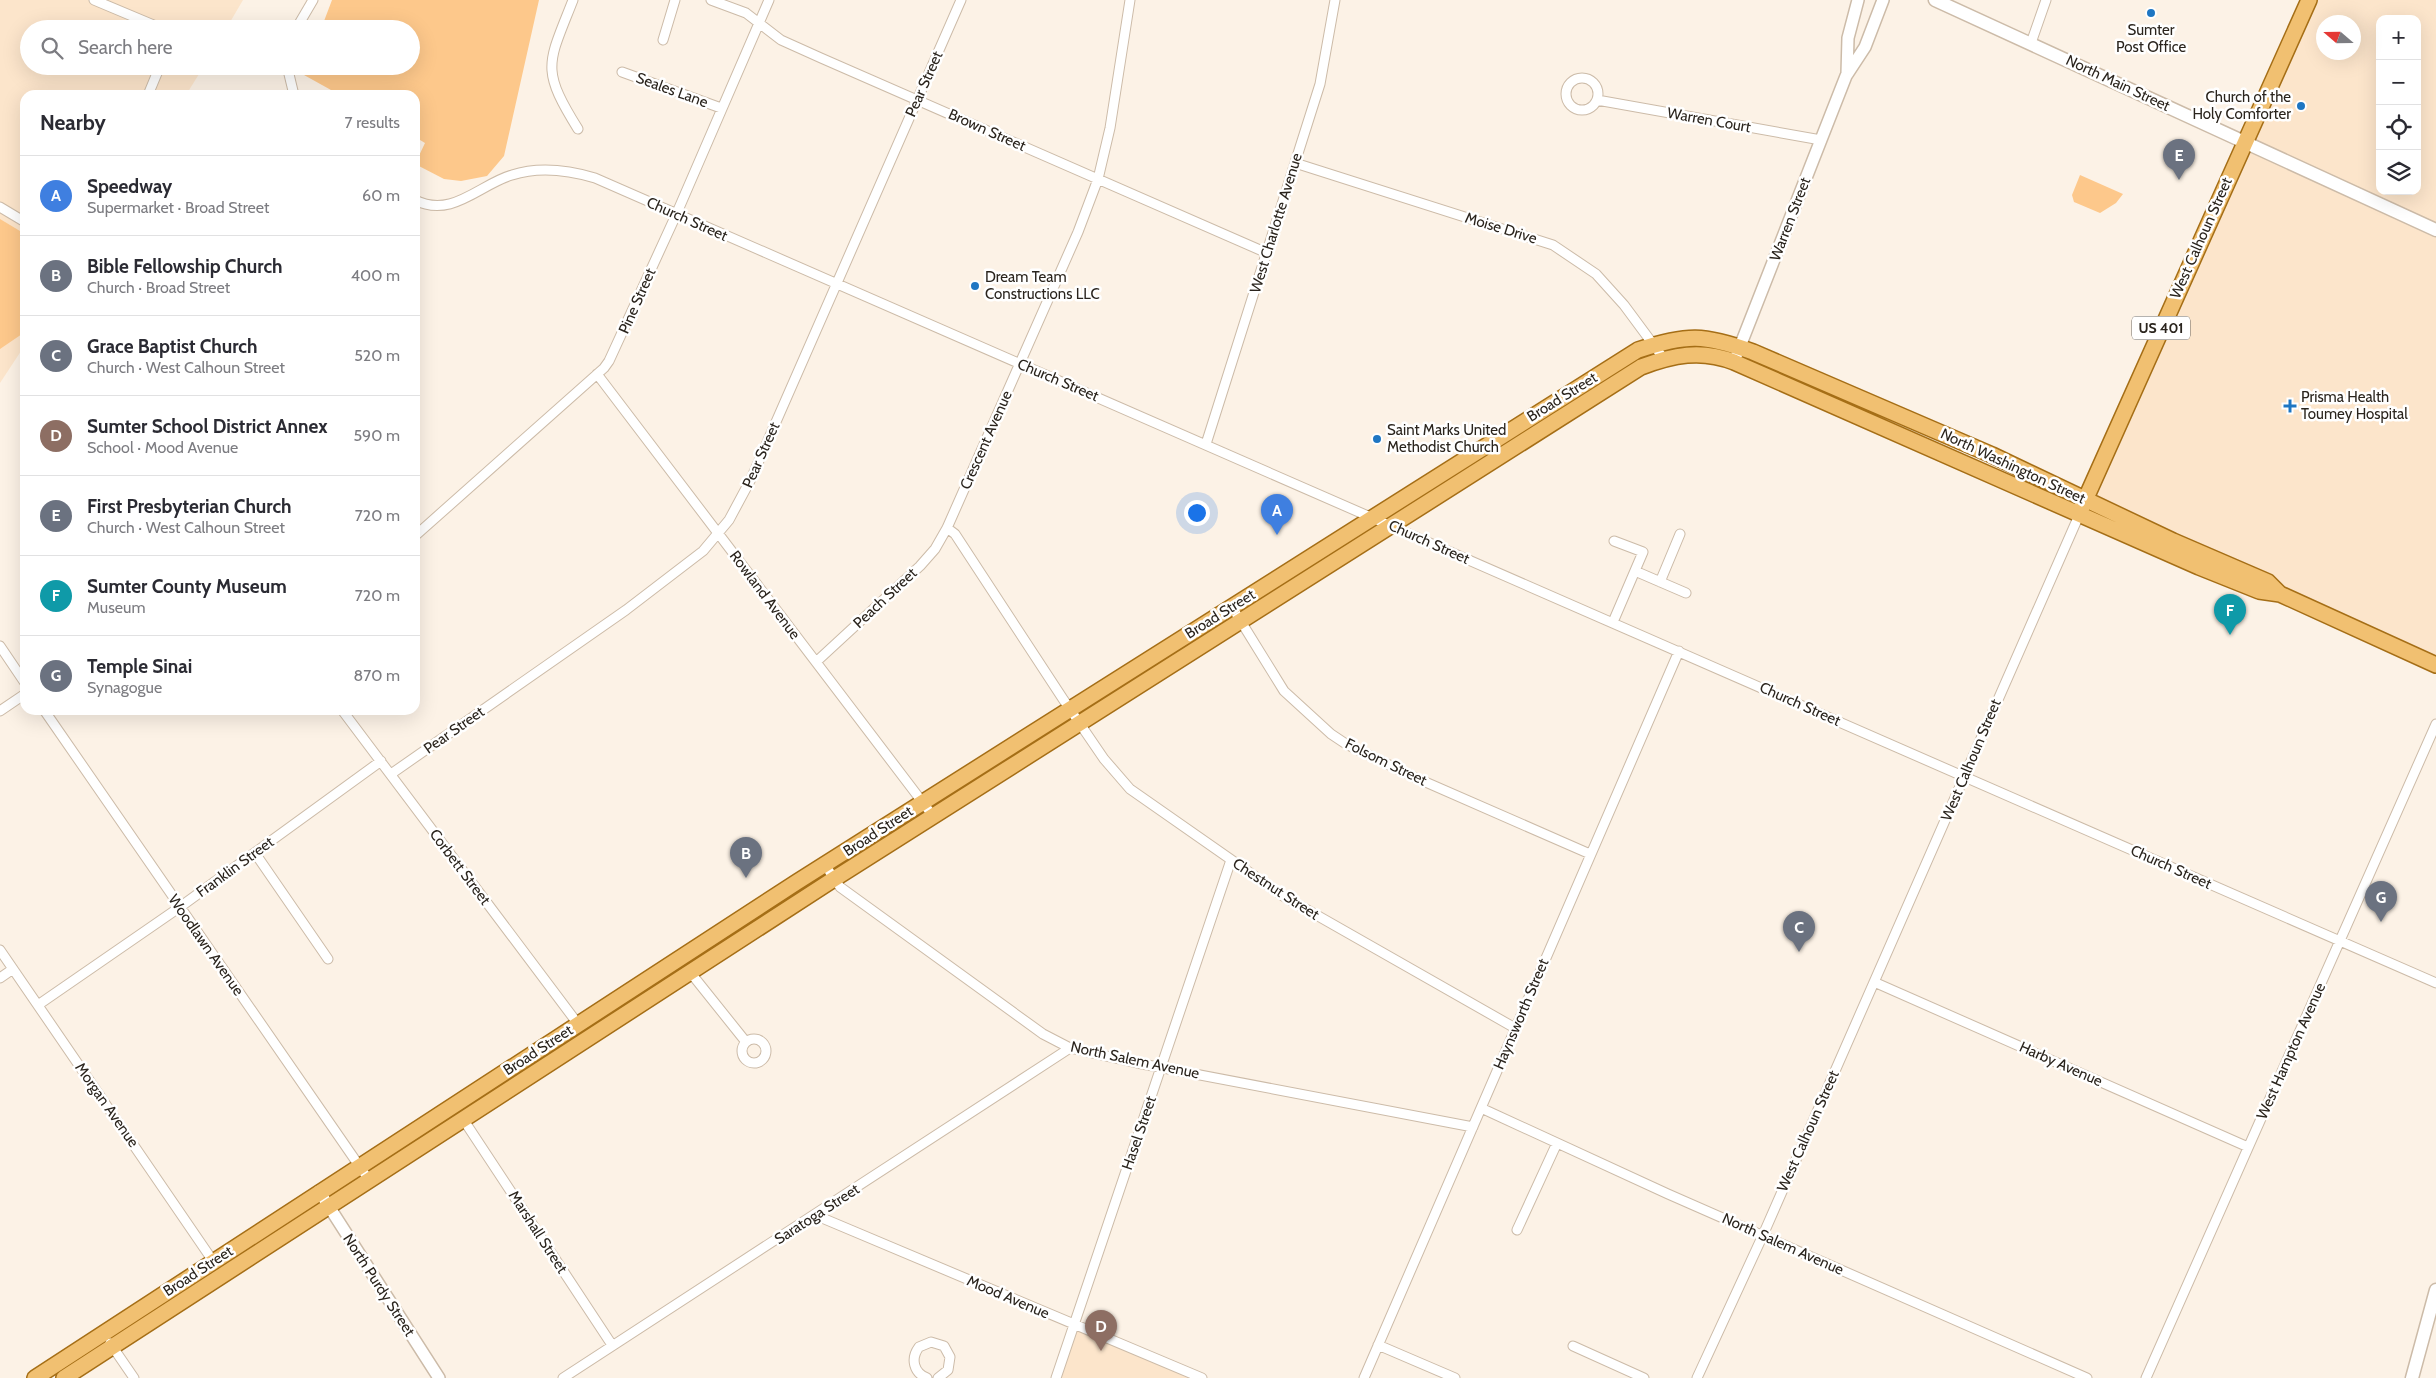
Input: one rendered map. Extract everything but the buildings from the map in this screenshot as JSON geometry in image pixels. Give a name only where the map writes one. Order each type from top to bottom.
[{"type":"main road","name":"North Main Street","points":[[1935,0],[2435,228]]},
{"type":"main road","name":"US 401","points":[[2244,142],[2309,0]]},
{"type":"main road","name":"West Calhoun Street","points":[[2083,506],[2244,142]]},
{"type":"main road","name":"Broad Street","points":[[35,1378],[319,1191],[825,865],[1629,355],[1652,345],[1678,338],[1702,337],[1740,347]]},
{"type":"main road","name":"North Washington Street","points":[[1740,347],[1992,456],[2083,506],[2208,570],[2259,590],[2280,594],[2436,665]]},
{"type":"main road","name":"Broad Street","points":[[64,1378],[834,879],[1641,367],[1664,358],[1693,354],[1707,355],[1734,362]]},
{"type":"main road","name":"North Washington Street","points":[[1734,362],[2083,506]]},
{"type":"main road","points":[[2412,1378],[2435,1298]]},
{"type":"street","points":[[94,0],[142,20]]},
{"type":"street","points":[[301,20],[313,0]]},
{"type":"street","points":[[574,0],[552,54],[551,64],[554,87],[578,129]]},
{"type":"street","points":[[663,40],[675,0]]},
{"type":"street","name":"Brown Street","points":[[711,0],[746,14],[781,40],[1267,253]]},
{"type":"street","name":"Pine Street","points":[[420,532],[604,368],[616,351],[769,0]]},
{"type":"street","name":"Pear Street","points":[[390,774],[642,598],[703,551],[729,520],[751,479],[961,0]]},
{"type":"street","name":"Crescent Avenue","points":[[947,528],[1020,364],[1098,179],[1108,136],[1130,0]]},
{"type":"street","name":"West Charlotte Avenue","points":[[1206,444],[1320,84],[1335,0]]},
{"type":"street","name":"Warren Street","points":[[1846,76],[1848,38],[1858,0]]},
{"type":"street","name":"Warren Street","points":[[1734,362],[1846,76],[1865,47],[1883,0]]},
{"type":"street","points":[[2031,43],[2046,0]]},
{"type":"street","name":"Seales Lane","points":[[622,72],[721,108]]},
{"type":"street","points":[[150,90],[156,75]]},
{"type":"street","points":[[289,75],[293,90]]},
{"type":"street","name":"Warren Court","points":[[1597,100],[1821,140]]},
{"type":"street","name":"Moise Drive","points":[[1295,163],[1553,245],[1596,274],[1624,305],[1652,345],[1664,358]]},
{"type":"street","name":"Church Street","points":[[420,201],[432,204],[449,204],[470,198],[510,175],[530,170],[558,170],[595,178],[2436,983]]},
{"type":"street","points":[[0,207],[20,219]]},
{"type":"street","name":"Rowland Avenue","points":[[597,374],[933,816]]},
{"type":"street","name":"West Calhoun Street","points":[[1697,1378],[1763,1235],[2083,506]]},
{"type":"street","points":[[947,528],[955,534],[1070,709]]},
{"type":"street","name":"Peach Street","points":[[816,662],[920,566],[935,550],[947,528]]},
{"type":"street","points":[[1660,582],[1680,534]]},
{"type":"street","points":[[1613,622],[1642,552],[1614,541]]},
{"type":"street","points":[[1635,571],[1686,593]]},
{"type":"street","name":"Folsom Street","points":[[1232,607],[1288,696],[1312,718],[1346,744],[1414,777],[1590,854]]},
{"type":"street","points":[[0,646],[20,676]]},
{"type":"street","name":"Haynsworth Street","points":[[1364,1378],[1679,651]]},
{"type":"street","points":[[0,711],[20,697]]},
{"type":"street","name":"Chestnut Street","points":[[1070,709],[1130,789],[1231,860],[1320,918],[1515,1028]]},
{"type":"street","name":"Woodlawn Avenue","points":[[47,715],[369,1180]]},
{"type":"street","name":"Corbett Street","points":[[346,715],[578,1024]]},
{"type":"street","name":"West Hampton Avenue","points":[[2146,1378],[2341,942],[2436,724]]},
{"type":"street","name":"Franklin Street","points":[[38,1005],[180,907],[381,762]]},
{"type":"street","points":[[255,853],[328,959]]},
{"type":"street","name":"Hasel Street","points":[[1056,1378],[1231,860]]},
{"type":"street","name":"North Salem Avenue","points":[[825,865],[840,887],[1043,1034],[1070,1048],[1473,1127]]},
{"type":"street","name":"Morgan Avenue","points":[[0,950],[213,1261]]},
{"type":"street","points":[[0,978],[13,969]]},
{"type":"street","points":[[690,972],[746,1042]]},
{"type":"street","name":"Harby Avenue","points":[[1874,982],[2248,1147]]},
{"type":"street","name":"Saratoga Street","points":[[563,1378],[1070,1048]]},
{"type":"street","name":"North Salem Avenue","points":[[1481,1108],[2086,1378]]},
{"type":"street","name":"Marshall Street","points":[[463,1119],[612,1345]]},
{"type":"street","points":[[1517,1230],[1556,1142]]},
{"type":"street","name":"North Purdy Street","points":[[319,1191],[438,1378]]},
{"type":"street","name":"Mood Avenue","points":[[815,1215],[1202,1378]]},
{"type":"street","points":[[103,1334],[134,1378]]},
{"type":"street","points":[[921,1377],[914,1364],[916,1351],[922,1345],[935,1342],[944,1346],[950,1357],[948,1370],[938,1378]]},
{"type":"street","points":[[1378,1345],[1455,1378]]},
{"type":"street","points":[[1573,1346],[1644,1378]]},
{"type":"shaded area","points":[[0,0],[243,0],[231,20],[20,20],[20,75],[198,75],[189,90],[20,90],[20,353],[0,383]]},
{"type":"shaded area","points":[[332,0],[539,0],[504,156],[487,176],[461,181],[444,179],[420,167],[420,154],[425,143],[420,140],[420,90],[331,90],[304,75],[420,75],[420,20],[324,20]]},
{"type":"shaded area","name":"Prisma Health Toumey Hospital","points":[[2313,0],[2436,0],[2436,666],[2082,507]]},
{"type":"shaded area","points":[[2080,175],[2123,194],[2116,203],[2100,213],[2074,202],[2072,195]]},
{"type":"shaded area","points":[[0,219],[20,231],[20,335],[0,349]]},
{"type":"shaded area","points":[[1074,1325],[1200,1378],[1056,1378]]},
{"type":"place","name":"Sumter Post Office","points":[[2151,13]]},
{"type":"place","name":"Church of the Holy Comforter","points":[[2301,106]]},
{"type":"place","name":"First Presbyterian Church","points":[[2179,180]]},
{"type":"place","name":"Dream Team Constructions LLC","points":[[975,286]]},
{"type":"place","name":"Prisma Health Toumey Hospital","points":[[2290,406]]},
{"type":"place","name":"Saint Marks United Methodist Church","points":[[1377,439]]},
{"type":"place","name":"Speedway","points":[[1277,535]]},
{"type":"place","name":"Sumter County Museum","points":[[2230,635]]},
{"type":"place","name":"Bible Fellowship Church","points":[[746,878]]},
{"type":"place","name":"Temple Sinai","points":[[2381,922]]},
{"type":"place","name":"Grace Baptist Church","points":[[1799,952]]},
{"type":"place","name":"Sumter School District Annex","points":[[1101,1351]]}]
